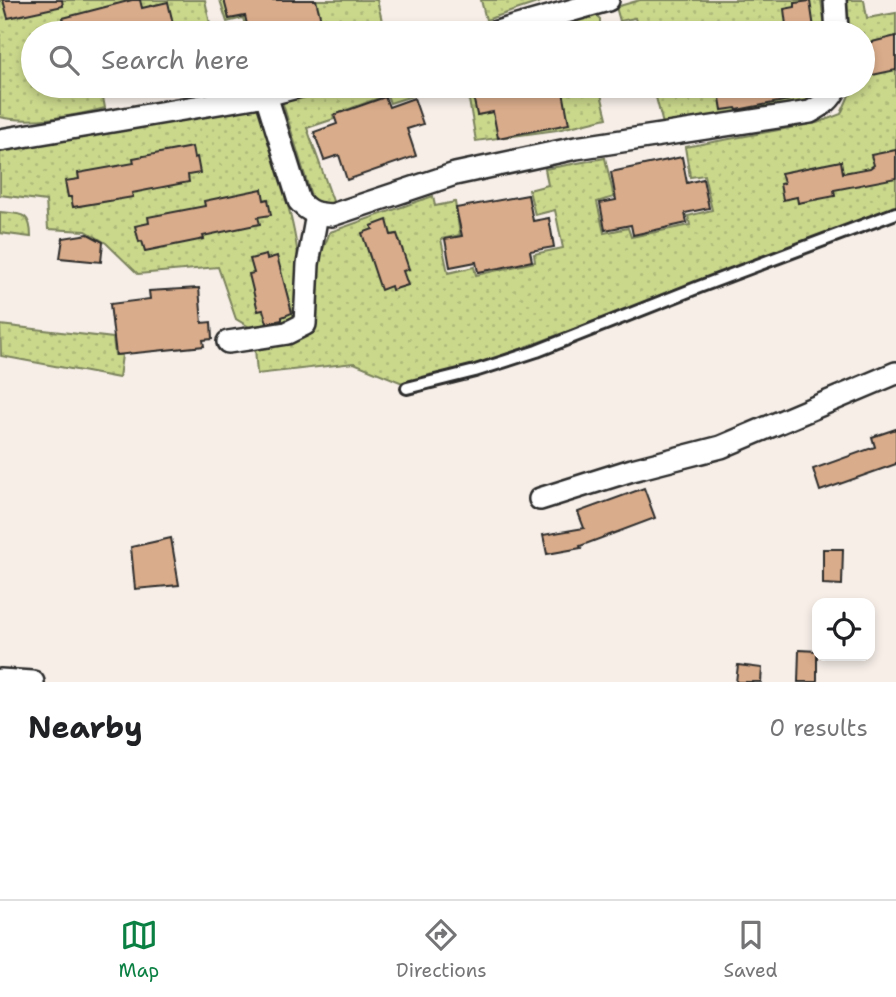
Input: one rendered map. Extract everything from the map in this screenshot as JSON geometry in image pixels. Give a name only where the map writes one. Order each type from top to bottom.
[{"type":"street","points":[[535,21],[608,0]]},
{"type":"street","points":[[835,0],[836,21]]},
{"type":"street","points":[[0,140],[248,98]]},
{"type":"street","points":[[267,98],[299,201],[307,210],[332,215],[454,174],[576,148],[810,112],[830,98]]},
{"type":"street","points":[[228,342],[287,333],[305,324],[308,264],[317,214]]},
{"type":"street","points":[[540,499],[632,470],[721,447],[896,373]]},
{"type":"street","points":[[0,680],[33,682]]},
{"type":"lane","points":[[407,388],[475,371],[537,351],[896,213]]},
{"type":"green space","points":[[0,0],[205,0],[209,21],[21,21],[21,98],[103,98],[105,108],[52,118],[25,120],[0,117]]},
{"type":"green space","points":[[220,0],[377,0],[382,21],[244,21],[243,18],[227,21]]},
{"type":"green space","points":[[481,0],[546,0],[486,20]]},
{"type":"green space","points":[[640,0],[821,0],[824,21],[636,21],[635,18],[620,21],[616,7]]},
{"type":"green space","points":[[847,0],[864,0],[867,18],[896,13],[896,208],[475,366],[405,384],[354,363],[257,374],[255,348],[313,333],[317,320],[318,262],[330,232],[433,196],[435,206],[455,202],[460,235],[441,239],[448,273],[474,267],[476,275],[535,262],[534,254],[563,248],[555,210],[535,215],[529,190],[548,185],[545,169],[605,158],[614,197],[597,202],[604,233],[628,228],[631,237],[690,225],[688,216],[712,210],[704,175],[690,177],[685,147],[817,123],[841,114],[848,98],[875,98],[875,21],[849,21]]},
{"type":"green space","points":[[595,14],[600,19],[600,21],[571,21]]},
{"type":"green space","points":[[285,98],[379,98],[307,128],[334,204],[324,206],[313,202],[283,104]]},
{"type":"green space","points":[[388,98],[406,98],[390,103]]},
{"type":"green space","points":[[469,98],[602,98],[607,118],[557,130],[476,141]]},
{"type":"green space","points":[[656,98],[818,98],[810,105],[664,128]]},
{"type":"green space","points":[[256,106],[262,114],[297,246],[299,298],[293,320],[256,331],[236,319],[218,267],[138,274],[106,243],[86,231],[48,229],[46,201],[0,195],[0,146]]},
{"type":"green space","points":[[0,212],[14,213],[27,219],[31,237],[0,233]]},
{"type":"green space","points":[[0,325],[113,338],[115,355],[122,355],[119,378],[1,356]]},
{"type":"building","points":[[3,0],[62,0],[63,6],[8,18]]},
{"type":"building","points":[[140,0],[142,8],[168,2],[172,21],[64,21],[63,18]]},
{"type":"building","points":[[224,0],[316,0],[321,21],[246,21],[245,16],[229,19]]},
{"type":"building","points":[[810,1],[813,21],[786,21],[784,9],[795,7],[795,3]]},
{"type":"building","points":[[896,36],[896,70],[875,74],[875,41]]},
{"type":"building","points":[[382,98],[385,98],[389,107],[414,98],[423,124],[407,129],[416,156],[347,180],[339,155],[324,160],[314,132],[337,124],[334,115]]},
{"type":"building","points":[[473,98],[564,98],[569,124],[498,138],[493,112],[477,115]]},
{"type":"building","points":[[720,98],[789,98],[737,110],[722,110]]},
{"type":"building","points":[[192,147],[200,173],[188,175],[189,182],[132,193],[133,197],[73,207],[71,197],[68,197],[65,181],[79,179],[78,173],[134,163],[133,158]]},
{"type":"building","points":[[896,150],[896,178],[834,190],[835,196],[798,203],[797,197],[783,200],[780,184],[784,183],[781,173],[841,161],[843,173],[870,168],[874,165],[871,155]]},
{"type":"building","points":[[682,157],[687,183],[703,179],[709,208],[685,213],[687,223],[633,235],[631,225],[605,230],[600,203],[616,200],[611,172]]},
{"type":"building","points":[[262,189],[264,200],[268,199],[271,215],[258,217],[260,224],[145,251],[142,241],[139,242],[135,226],[149,223],[148,217],[205,206],[204,201]]},
{"type":"building","points":[[528,195],[533,221],[549,218],[554,247],[530,251],[532,261],[500,268],[478,272],[476,262],[450,267],[445,239],[462,236],[456,208]]},
{"type":"building","points":[[387,220],[391,235],[397,234],[409,269],[403,271],[408,285],[392,290],[391,286],[381,290],[362,233]]},
{"type":"building","points":[[88,234],[103,242],[101,262],[60,258],[63,238]]},
{"type":"building","points":[[266,255],[267,259],[277,256],[292,313],[282,317],[282,320],[267,323],[263,310],[258,311],[249,274],[254,273],[250,259]]},
{"type":"building","points":[[199,288],[202,323],[211,322],[212,339],[203,340],[204,346],[116,355],[110,304],[150,299],[149,291]]},
{"type":"building","points":[[896,429],[896,464],[820,491],[813,469],[875,447],[872,437]]},
{"type":"building","points":[[644,488],[655,518],[580,546],[581,548],[547,554],[543,535],[584,528],[578,512]]},
{"type":"building","points":[[171,538],[179,585],[135,589],[131,547]]},
{"type":"building","points":[[823,549],[843,549],[842,585],[823,584]]},
{"type":"building","points":[[799,650],[812,651],[812,661],[817,661],[817,682],[798,682]]},
{"type":"building","points":[[738,665],[762,668],[761,682],[736,682]]}]
